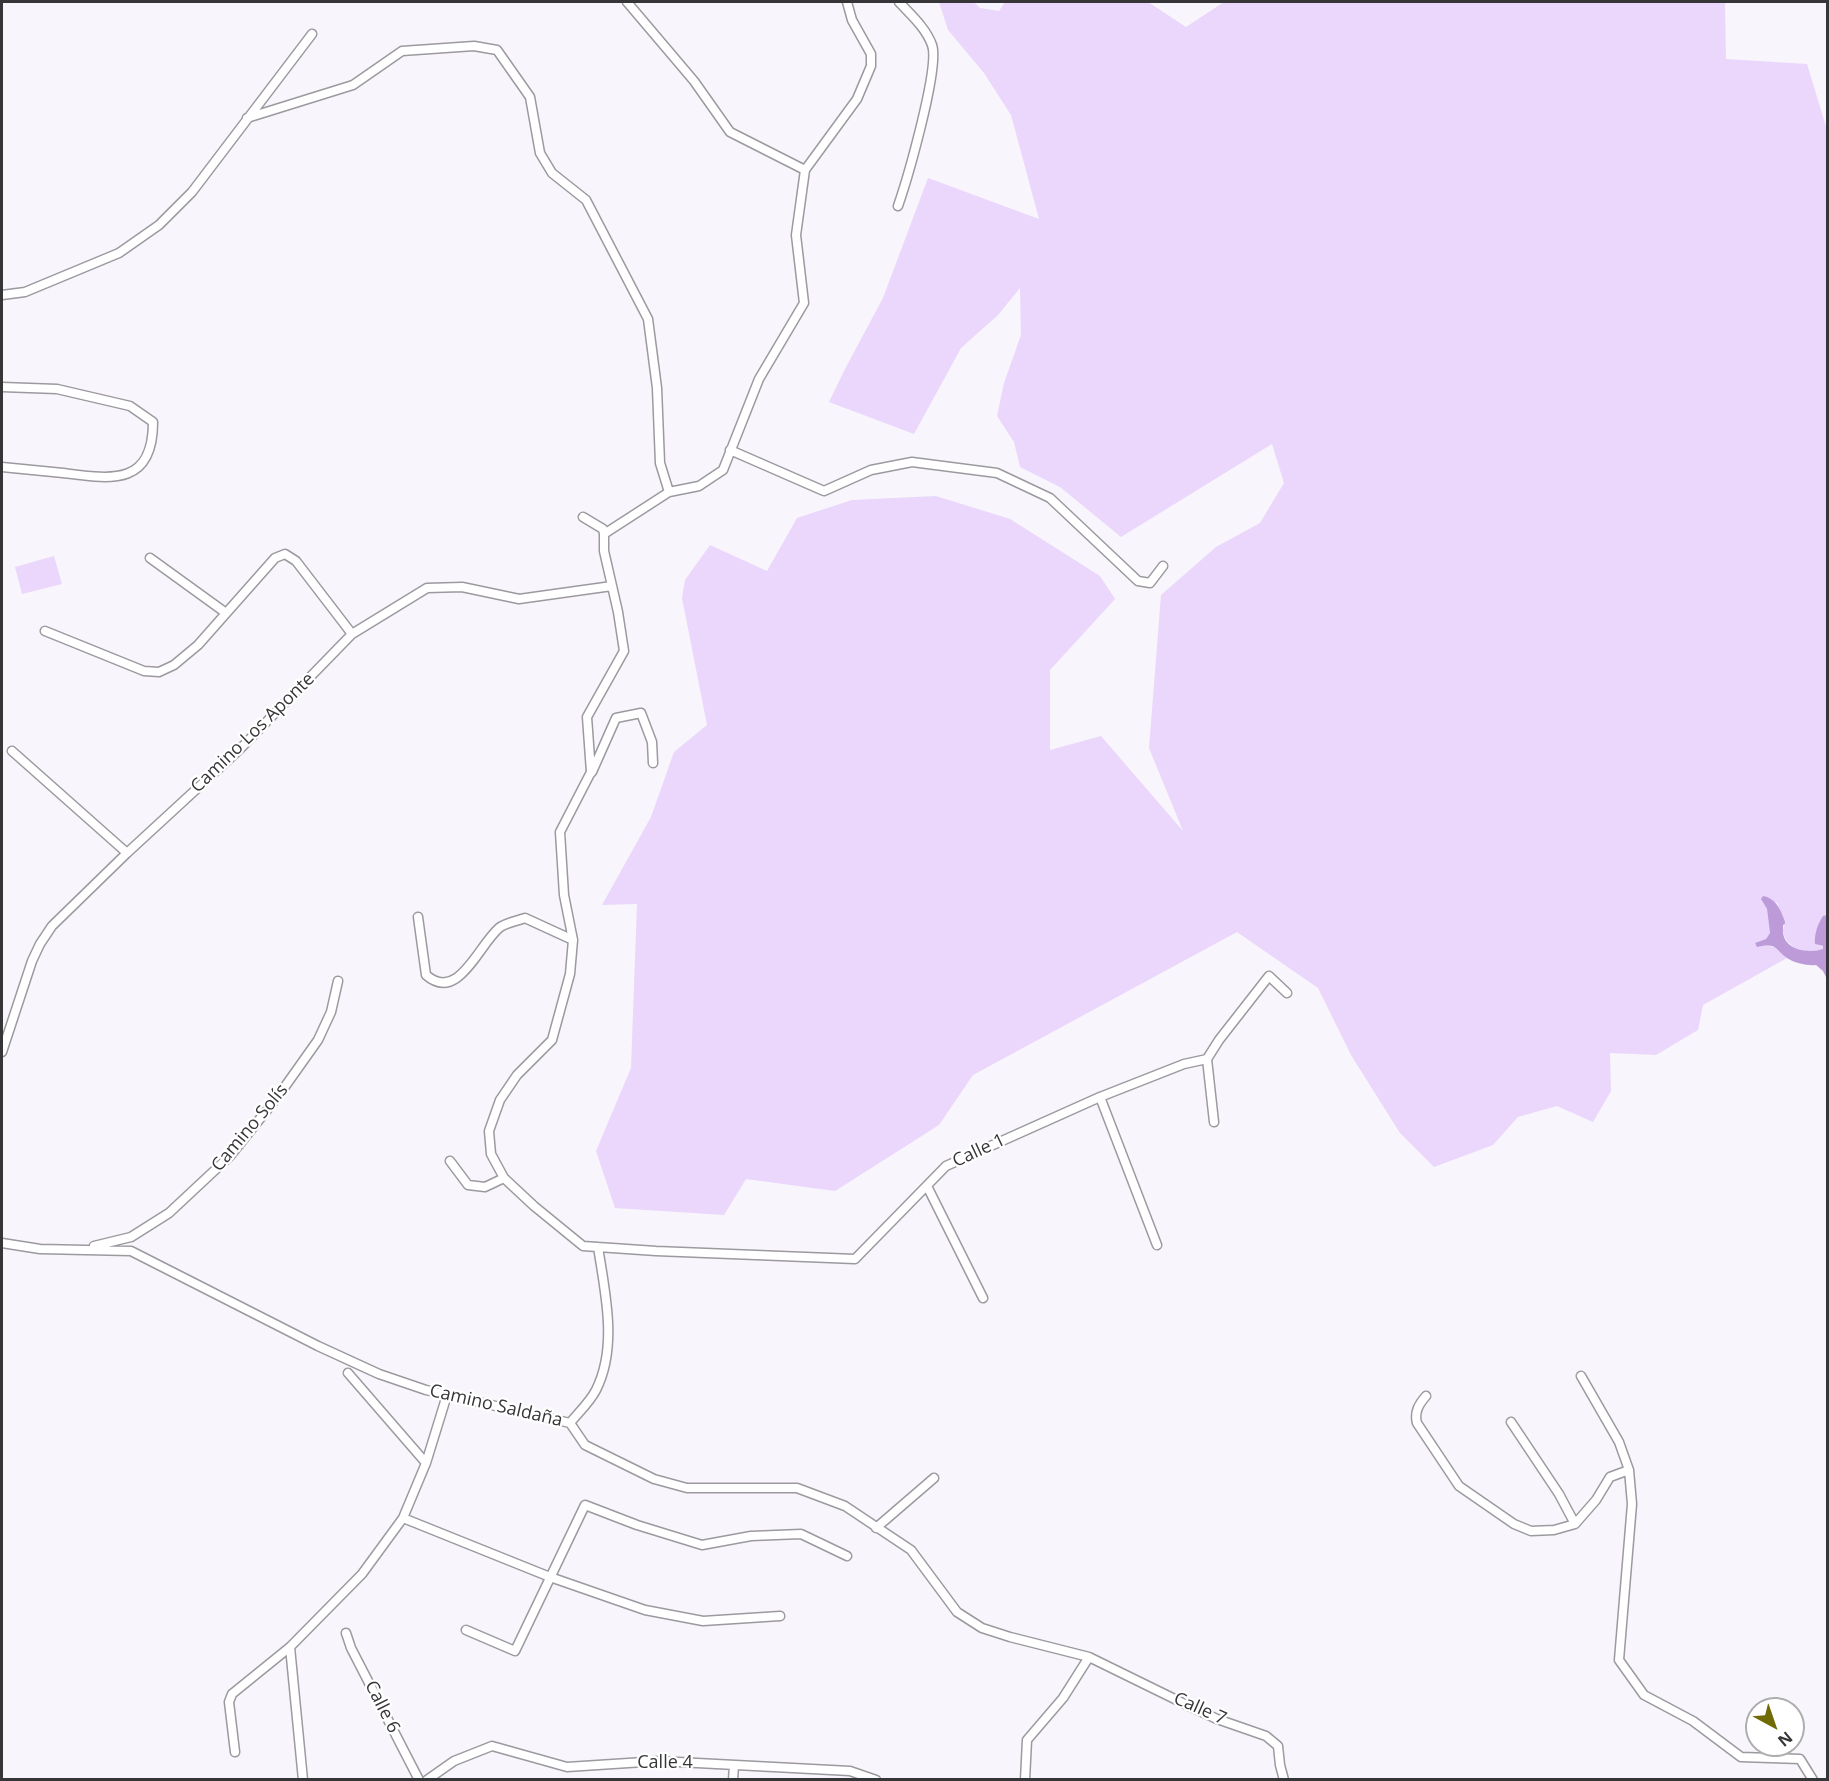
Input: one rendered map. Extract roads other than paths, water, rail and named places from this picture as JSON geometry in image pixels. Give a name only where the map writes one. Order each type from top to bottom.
[{"type":"street","points":[[627,2],[694,81],[730,132],[805,170]]},
{"type":"street","points":[[604,534],[669,492],[699,486],[723,470],[759,379],[804,303],[796,236],[805,170],[857,99],[871,66],[871,54],[852,20],[846,2]]},
{"type":"street","points":[[898,206],[909,172],[929,84],[933,47],[921,24],[899,2]]},
{"type":"street","points":[[2,294],[25,292],[119,253],[152,230],[192,192],[312,34]]},
{"type":"street","points":[[247,118],[353,85],[402,51],[474,46],[497,50],[530,97],[540,153],[552,173],[586,200],[648,319],[657,388],[660,463],[669,492]]},
{"type":"street","points":[[2,387],[57,389],[130,406],[153,422],[153,440],[144,459],[135,470],[111,478],[2,467]]},
{"type":"street","points":[[730,450],[824,491],[871,470],[912,462],[997,473],[1050,498],[1138,581],[1150,582],[1162,566]]},
{"type":"street","points":[[583,517],[603,530],[604,551],[624,651],[587,717],[591,772]]},
{"type":"street","points":[[45,631],[144,671],[159,672],[174,665],[198,645],[275,558],[285,554],[296,561],[352,634]]},
{"type":"street","points":[[150,558],[226,613]]},
{"type":"street","name":"Camino Los Aponte","points":[[2,1052],[4,1039],[32,961],[52,926],[240,749],[352,634],[427,588],[462,586],[519,599],[612,586]]},
{"type":"street","points":[[450,1161],[468,1185],[485,1187],[504,1178],[491,1154],[489,1131],[500,1100],[512,1083],[552,1040],[570,974],[573,940],[564,895],[560,832],[616,718],[641,712],[652,742],[653,763]]},
{"type":"street","points":[[12,751],[127,853]]},
{"type":"street","points":[[418,917],[426,975],[435,983],[446,984],[460,975],[500,927],[525,918],[573,940]]},
{"type":"street","points":[[1214,1122],[1207,1059],[1269,976],[1287,993]]},
{"type":"street","name":"Camino Solís","points":[[85,1249],[131,1237],[169,1213],[231,1156],[318,1040],[331,1012],[338,981]]},
{"type":"street","name":"Calle 1","points":[[504,1178],[583,1246],[855,1259],[946,1166],[1100,1097],[1184,1064],[1207,1059]]},
{"type":"street","points":[[1100,1097],[1157,1245]]},
{"type":"street","points":[[927,1186],[982,1298]]},
{"type":"street","name":"Camino Saldaña","points":[[2,1243],[40,1249],[131,1251],[318,1346],[379,1374],[426,1390],[570,1423],[585,1445],[654,1479],[687,1488],[797,1488],[845,1506],[911,1550],[957,1612],[982,1628],[1089,1657]]},
{"type":"street","points":[[570,1423],[596,1390],[608,1357],[607,1303],[598,1247]]},
{"type":"street","points":[[348,1373],[426,1462]]},
{"type":"street","points":[[1581,1376],[1619,1442],[1629,1470],[1632,1504],[1619,1659],[1644,1695],[1693,1721],[1741,1757],[1800,1759],[1813,1779]]},
{"type":"street","points":[[235,1752],[229,1702],[232,1694],[290,1647],[362,1575],[403,1518],[426,1462],[447,1395]]},
{"type":"street","points":[[1426,1396],[1419,1404],[1415,1416],[1417,1423],[1459,1486],[1514,1524],[1531,1531],[1554,1530],[1575,1524],[1596,1500],[1610,1478],[1629,1470]]},
{"type":"street","points":[[1511,1422],[1559,1494],[1575,1524]]},
{"type":"street","points":[[876,1528],[934,1478]]},
{"type":"street","points":[[466,1630],[515,1651],[585,1504],[637,1525],[702,1545],[751,1536],[801,1534],[847,1556]]},
{"type":"street","points":[[403,1518],[550,1577],[645,1611],[703,1621],[780,1616]]},
{"type":"street","name":"Calle 6","points":[[346,1633],[419,1779]]},
{"type":"street","points":[[290,1647],[303,1779]]},
{"type":"street","points":[[1025,1779],[1027,1740],[1064,1698],[1089,1657]]},
{"type":"street","name":"Calle 7","points":[[1089,1657],[1191,1707],[1266,1736],[1278,1746],[1284,1779]]},
{"type":"street","name":"Calle 4","points":[[427,1779],[454,1761],[492,1746],[567,1767],[659,1761],[850,1771],[876,1779]]},
{"type":"street","points":[[733,1779],[734,1765]]}]
